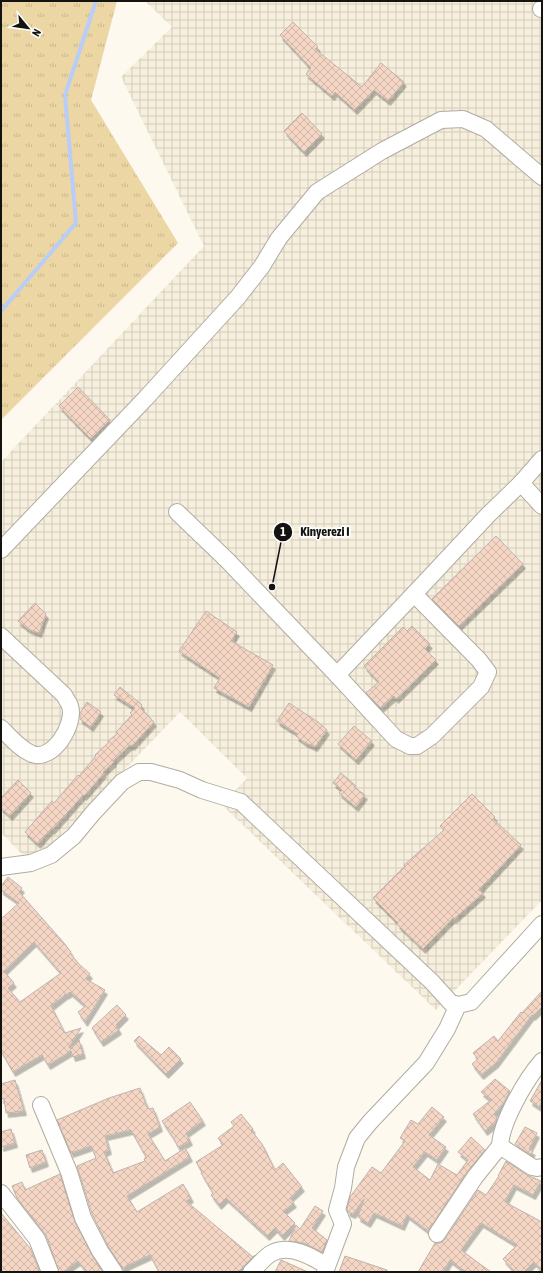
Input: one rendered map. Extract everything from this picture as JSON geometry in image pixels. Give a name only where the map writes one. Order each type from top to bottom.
[{"type":"street","points":[[1,550],[145,399],[238,297],[262,266],[279,238],[317,192],[382,151],[441,120],[464,119],[486,129],[542,177]]},
{"type":"street","points":[[337,675],[488,515],[521,484],[542,459]]},
{"type":"street","points":[[521,484],[542,506]]},
{"type":"street","points":[[177,512],[227,560],[396,739],[410,746],[417,746],[432,736],[482,687],[488,672],[479,660],[414,594]]},
{"type":"street","points":[[1,636],[64,696],[71,707],[68,730],[62,740],[53,749],[41,755],[32,754],[24,749],[1,728]]},
{"type":"street","points":[[1,867],[31,863],[51,854],[74,836],[122,782],[138,772],[151,772],[180,780],[202,790],[241,802],[432,982],[451,1003],[458,1006],[471,1002],[542,924]]},
{"type":"street","points":[[251,1272],[271,1254],[283,1249],[292,1250],[317,1260],[326,1269],[343,1224],[337,1210],[343,1188],[346,1167],[357,1138],[370,1122],[426,1063],[447,1029],[458,1006]]},
{"type":"street","points":[[437,1234],[475,1177],[500,1146],[501,1137],[510,1112],[535,1069],[542,1060]]},
{"type":"street","points":[[41,1105],[69,1172],[83,1218],[100,1251],[114,1272]]},
{"type":"street","points":[[500,1146],[532,1167],[542,1167]]},
{"type":"street","points":[[1,1193],[38,1239],[50,1272]]},
{"type":"shaded area","points":[[145,1],[542,1],[542,900],[436,1010],[222,805],[247,778],[180,712],[33,865],[1,833],[1,462],[204,246],[121,77],[172,27]]},
{"type":"green space","points":[[1,1],[117,1],[91,100],[178,243],[1,420]]},
{"type":"building","points":[[293,22],[318,47],[315,49],[362,87],[381,63],[404,82],[388,101],[374,90],[355,110],[335,92],[332,96],[306,74],[311,68],[280,35]]},
{"type":"building","points":[[302,113],[322,134],[304,152],[284,131]]},
{"type":"building","points":[[78,387],[110,420],[91,439],[59,406]]},
{"type":"building","points":[[496,536],[523,564],[459,626],[432,599]]},
{"type":"building","points":[[35,603],[46,614],[39,633],[28,629],[18,621]]},
{"type":"building","points":[[206,611],[237,632],[231,641],[273,665],[249,707],[214,688],[220,678],[179,651]]},
{"type":"building","points":[[412,626],[430,644],[425,649],[436,660],[396,699],[394,696],[381,708],[366,693],[379,682],[364,666],[403,627],[407,631]]},
{"type":"building","points":[[120,687],[142,705],[141,708],[154,722],[132,746],[130,745],[113,761],[114,762],[103,772],[104,773],[84,796],[83,795],[38,844],[25,832],[52,801],[54,803],[78,775],[79,776],[96,756],[95,755],[118,733],[116,732],[132,715],[130,713],[135,708],[114,695]]},
{"type":"building","points":[[87,702],[101,712],[91,727],[80,719],[80,713]]},
{"type":"building","points":[[289,703],[318,722],[327,730],[315,747],[304,742],[296,736],[298,734],[277,721]]},
{"type":"building","points":[[354,726],[372,741],[356,760],[338,744]]},
{"type":"building","points":[[341,773],[356,786],[354,787],[365,795],[356,807],[339,793],[342,790],[333,783]]},
{"type":"building","points":[[18,780],[31,793],[10,816],[1,808],[1,798]]},
{"type":"building","points":[[472,794],[495,817],[493,819],[521,845],[479,890],[483,893],[454,919],[453,918],[423,949],[373,898],[405,866],[404,865],[444,830],[440,826]]},
{"type":"building","points":[[8,877],[22,888],[19,892],[64,943],[79,964],[90,974],[86,979],[105,990],[85,1022],[78,1012],[86,1006],[70,992],[66,995],[65,994],[51,1006],[65,1033],[81,1028],[69,1047],[71,1049],[79,1040],[83,1054],[73,1057],[71,1051],[48,1065],[42,1055],[13,1072],[1,1051],[1,919],[19,903],[1,890],[1,886]],"holes":[[[34,942],[61,973],[20,1002],[8,988],[14,983],[4,971]]]},
{"type":"building","points":[[542,991],[542,1007],[533,1016],[532,1015],[496,1063],[481,1075],[472,1064],[478,1059],[473,1053],[494,1036],[498,1041],[521,1012],[522,1013]]},
{"type":"building","points":[[117,1005],[126,1015],[116,1025],[119,1030],[101,1042],[92,1028]]},
{"type":"building","points":[[139,1036],[161,1055],[169,1047],[181,1059],[166,1074],[134,1041]]},
{"type":"building","points":[[495,1079],[510,1091],[504,1102],[494,1114],[497,1118],[496,1122],[485,1131],[473,1114],[491,1100],[481,1092]]},
{"type":"building","points":[[15,1080],[24,1111],[6,1113],[4,1098],[1,1099],[1,1084]]},
{"type":"building","points":[[542,1080],[542,1101],[539,1107],[530,1101]]},
{"type":"building","points":[[140,1088],[149,1109],[153,1108],[160,1127],[148,1134],[165,1161],[185,1148],[190,1157],[127,1196],[137,1212],[183,1184],[191,1198],[186,1201],[253,1257],[238,1272],[159,1272],[150,1255],[126,1266],[123,1269],[108,1246],[92,1214],[77,1166],[96,1158],[91,1146],[71,1153],[57,1120],[109,1098]],"holes":[[[131,1130],[146,1157],[144,1159],[145,1161],[113,1173],[104,1152],[109,1150],[105,1136]]]},
{"type":"building","points":[[190,1102],[203,1121],[186,1133],[190,1141],[178,1147],[162,1121]]},
{"type":"building","points":[[432,1107],[444,1117],[429,1135],[446,1147],[437,1160],[425,1152],[413,1167],[430,1180],[438,1164],[457,1175],[468,1160],[458,1152],[471,1137],[485,1150],[467,1172],[428,1231],[407,1215],[402,1226],[374,1213],[368,1223],[358,1217],[364,1199],[353,1214],[348,1212],[347,1209],[350,1197],[372,1167],[381,1173],[405,1141],[400,1138],[411,1120],[418,1124]]},
{"type":"building","points":[[241,1114],[253,1129],[251,1130],[262,1144],[275,1170],[283,1163],[302,1187],[290,1198],[294,1203],[283,1211],[295,1223],[282,1236],[275,1228],[267,1236],[226,1198],[219,1205],[211,1195],[213,1193],[196,1162],[223,1145],[218,1138],[234,1126],[231,1122]]},
{"type":"building","points":[[525,1127],[537,1133],[529,1149],[533,1151],[530,1155],[515,1144]]},
{"type":"building","points":[[11,1129],[15,1143],[1,1147],[1,1132]]},
{"type":"building","points":[[42,1150],[46,1162],[30,1168],[26,1155]]},
{"type":"building","points":[[506,1161],[527,1175],[541,1181],[533,1195],[514,1185],[505,1202],[542,1222],[542,1272],[534,1262],[524,1272],[515,1272],[503,1259],[517,1245],[481,1223],[461,1250],[491,1272],[466,1272],[450,1260],[443,1272],[418,1272],[435,1243],[441,1243],[445,1239],[478,1190],[486,1195],[499,1176]]},
{"type":"building","points":[[60,1174],[75,1222],[92,1255],[103,1272],[87,1272],[78,1261],[63,1272],[59,1272],[46,1235],[17,1198],[12,1186],[22,1182],[25,1190]]},
{"type":"building","points":[[315,1206],[323,1211],[312,1228],[327,1240],[322,1252],[304,1243],[289,1241],[296,1225],[300,1229]]},
{"type":"building","points":[[1,1213],[30,1248],[40,1272],[1,1272]]},
{"type":"building","points":[[345,1256],[387,1270],[387,1272],[339,1272]]},
{"type":"building","points":[[281,1260],[308,1272],[275,1272]]},
{"type":"waterway","points":[[1,311],[76,223],[65,95],[96,1]]},
{"type":"place","name":"Kinyerezi I","points":[[272,587]]}]
